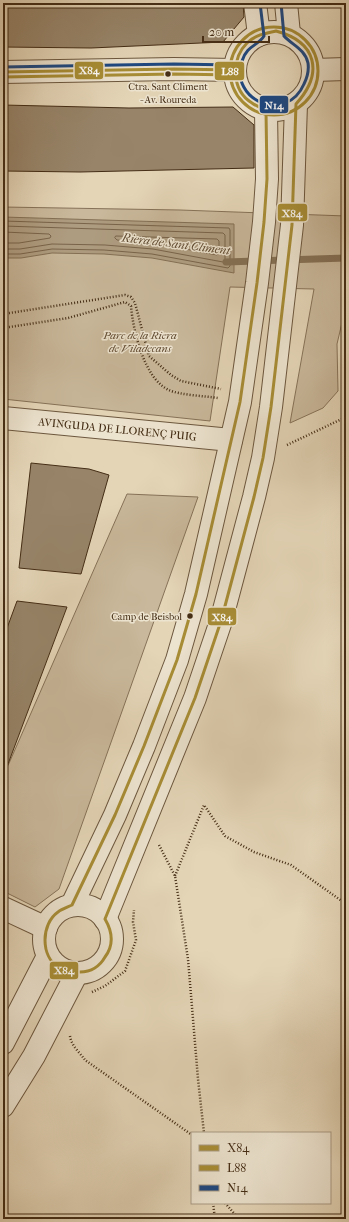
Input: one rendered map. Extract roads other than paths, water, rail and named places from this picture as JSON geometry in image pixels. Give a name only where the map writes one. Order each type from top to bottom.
[{"type":"street","points":[[255,3],[259,35]]},
{"type":"street","points":[[286,3],[289,34]]},
{"type":"street","points":[[276,32],[289,34],[299,40],[312,58],[314,70],[313,80],[304,97],[296,104],[282,110],[266,110],[251,103],[243,95],[236,80],[235,70],[237,58],[249,40],[259,35],[276,32]]},
{"type":"street","points":[[3,72],[174,69],[235,70]]},
{"type":"street","points":[[314,70],[346,69]]},
{"type":"street","points":[[105,919],[195,698],[221,621],[254,497],[263,458],[292,225],[296,104]]},
{"type":"street","points":[[72,905],[124,795],[144,746],[177,660],[196,594],[240,402],[264,222],[266,179],[266,110]]},
{"type":"street","name":"AVINGUDA DE LLORENÇ PUIG","points":[[3,418],[231,440]]},
{"type":"street","points":[[79,905],[90,908],[101,914],[105,919],[111,933],[111,944],[108,954],[101,963],[93,969],[77,973],[60,968],[48,956],[44,939],[46,928],[48,922],[56,913],[66,907],[79,905]]},
{"type":"street","points":[[3,908],[46,928]]},
{"type":"street","points":[[3,1043],[48,956]]},
{"type":"street","points":[[3,1106],[34,1056],[77,973]]},
{"type":"water","points":[[3,217],[234,224],[234,273],[152,258],[104,254],[52,253],[21,258],[3,258]]},
{"type":"waterway","name":"Riera de Sant Climent","points":[[226,262],[346,258]]},
{"type":"place","name":"Ctra. Sant Climent - Av. Roureda","points":[[168,74]]},
{"type":"place","name":"Camp de Beisbol","points":[[190,616]]},
{"type":"park label","name":"Parc de la Riera de Viladecans","points":[[140,341]]}]
